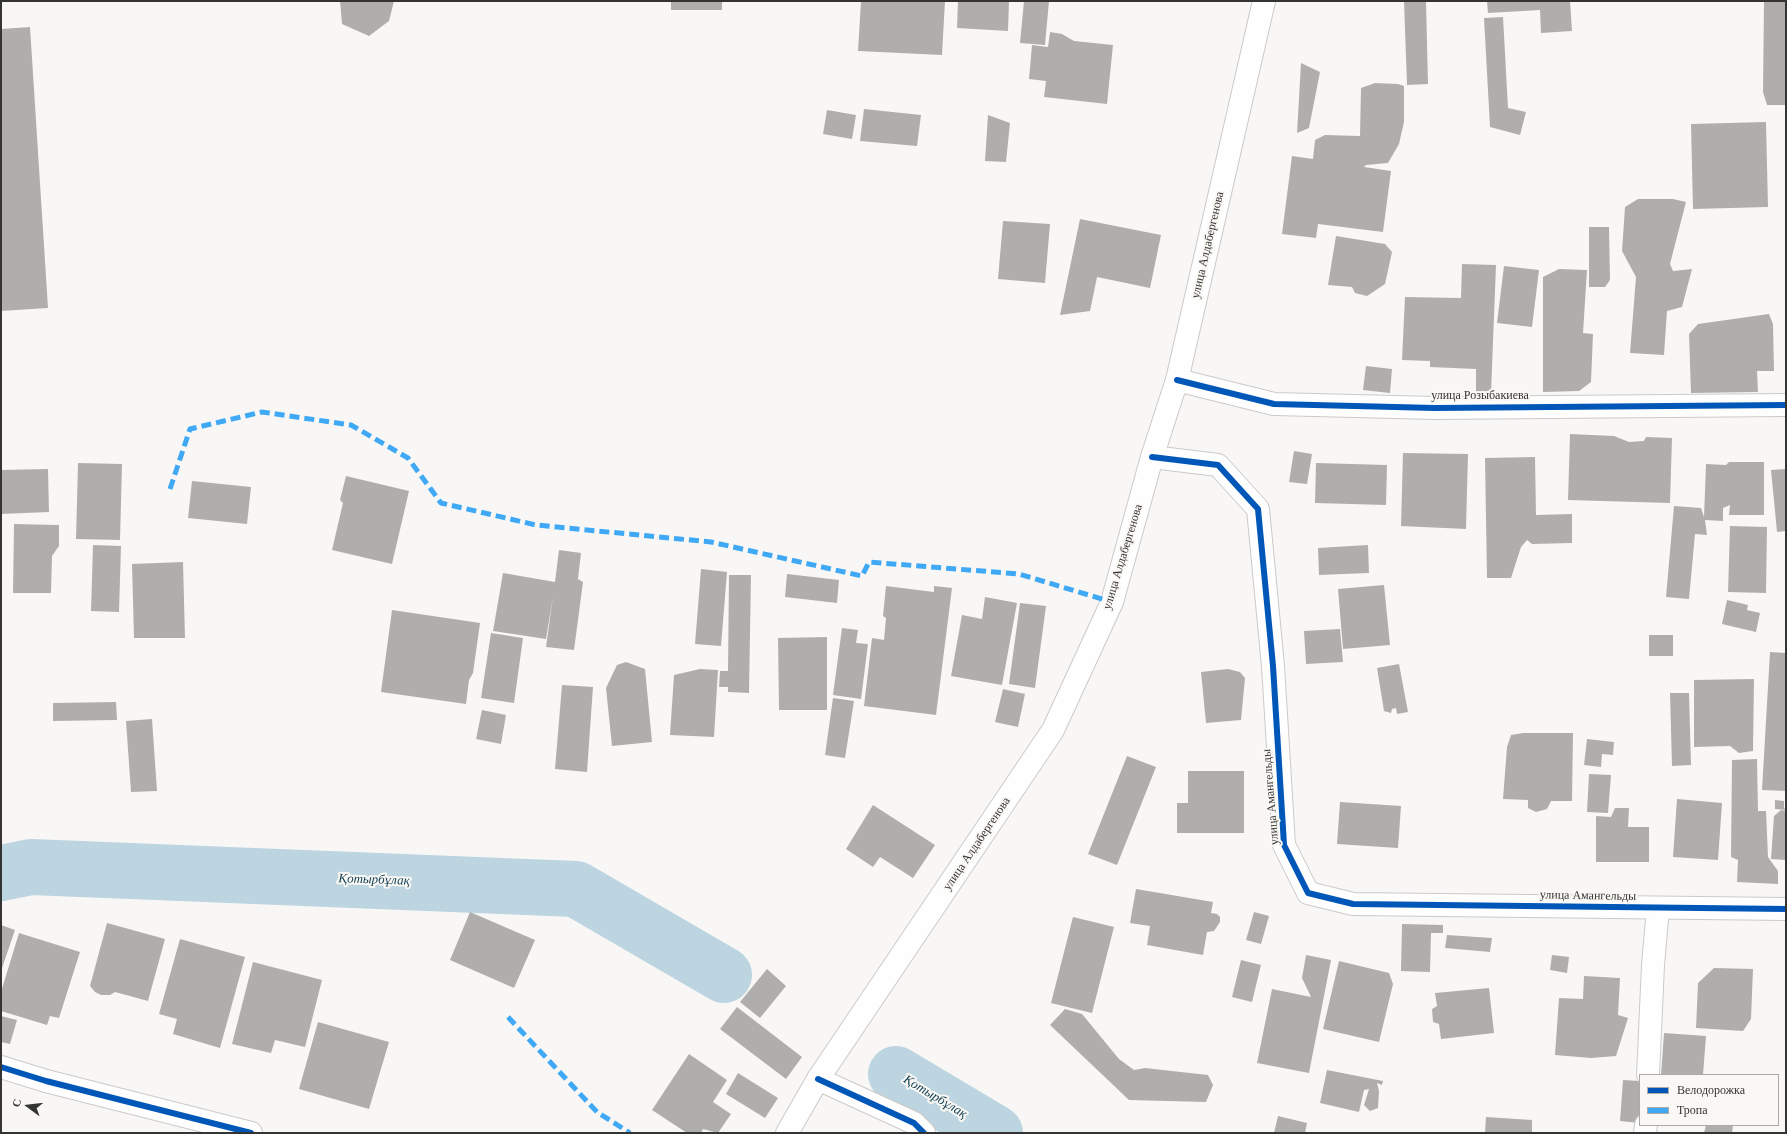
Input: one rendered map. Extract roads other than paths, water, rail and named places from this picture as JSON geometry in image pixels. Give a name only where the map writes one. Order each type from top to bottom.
[{"type":"street","name":"улица Алдабергенова","points":[[786,1133],[818,1079],[1053,730],[1112,602],[1152,458],[1177,380],[1264,1]]},
{"type":"street","name":"улица Розыбакиева","points":[[1177,380],[1274,404],[1435,408],[1786,405]]},
{"type":"street","name":"улица Амангельды","points":[[1152,458],[1218,465],[1258,509],[1273,666],[1284,845],[1308,893],[1354,904],[1786,910]]},
{"type":"street","points":[[1648,1074],[1653,965],[1658,908]]},
{"type":"street","points":[[1,1067],[46,1081],[251,1133]]},
{"type":"street","points":[[818,1079],[914,1124],[924,1133]]},
{"type":"waterway","name":"Қотырбұлақ","points":[[1,873],[31,867],[576,889],[724,975]]},
{"type":"waterway","name":"Қотырбұлақ","points":[[896,1074],[995,1133]]}]
